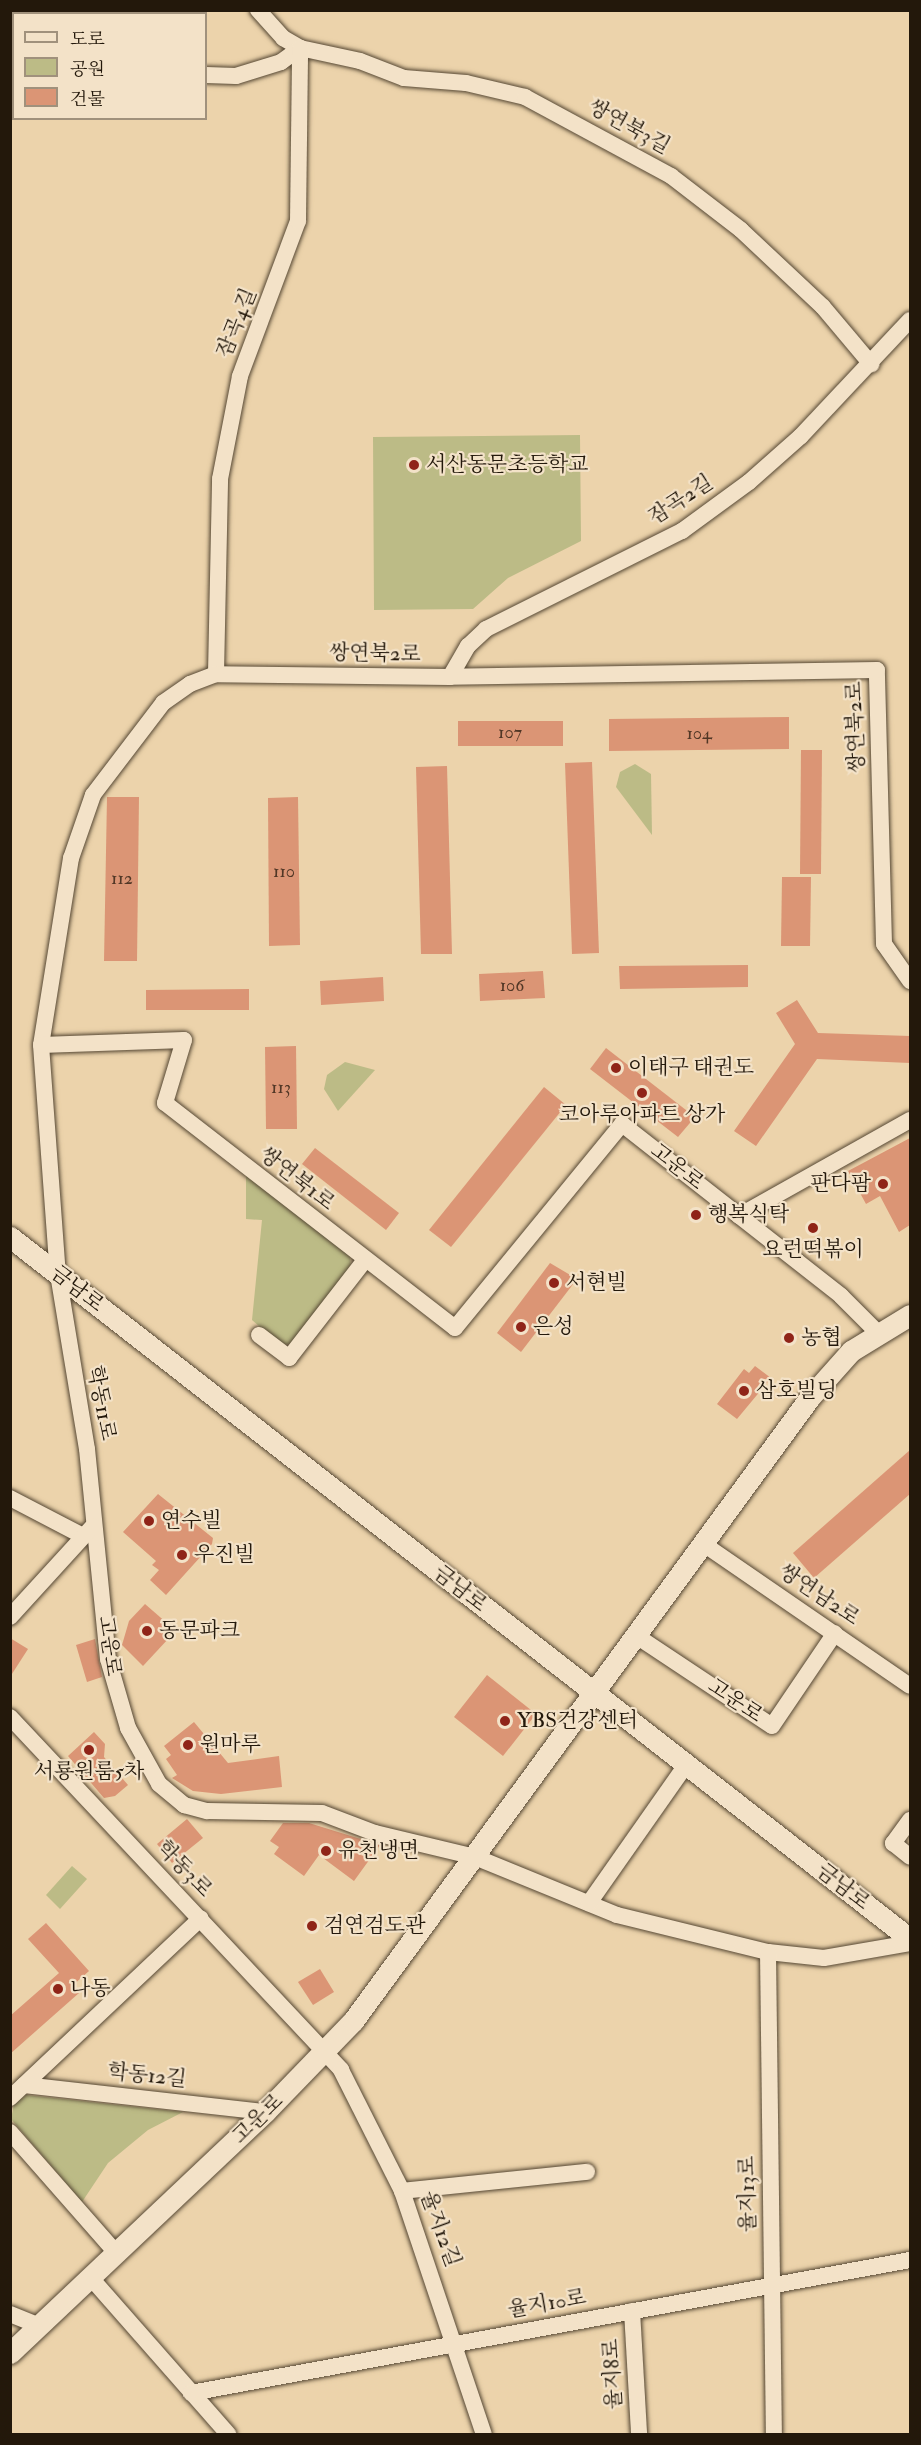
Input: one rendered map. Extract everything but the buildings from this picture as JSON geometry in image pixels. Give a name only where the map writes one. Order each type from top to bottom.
[{"type":"street","points":[[207,75],[236,76],[281,62],[300,48],[283,38],[258,10]]},
{"type":"street","name":"쌍연북3길","points":[[300,48],[360,61],[404,78],[466,83],[525,97],[587,129],[671,176],[741,230],[823,307],[871,364]]},
{"type":"street","name":"잠곡4길","points":[[216,674],[220,479],[240,376],[298,220],[300,48]]},
{"type":"street","name":"잠곡2길","points":[[450,677],[468,646],[486,629],[682,531],[748,482],[871,364],[910,320]]},
{"type":"street","name":"쌍연북2로","points":[[58,1274],[41,1045],[71,858],[93,795],[162,703],[190,684],[216,674],[450,677],[877,670],[884,944],[910,981]]},
{"type":"street","name":"쌍연북1로","points":[[41,1045],[184,1040],[165,1103],[364,1260],[455,1328]]},
{"type":"street","points":[[739,1216],[910,1120]]},
{"type":"street","name":"고운로","points":[[455,1328],[622,1124],[842,1296],[878,1333]]},
{"type":"street","name":"금남로","points":[[10,1237],[910,1941]]},
{"type":"street","points":[[259,1335],[289,1358],[364,1260]]},
{"type":"street","name":"학동11로","points":[[58,1274],[87,1449],[88,1531]]},
{"type":"street","name":"고운로","points":[[10,2353],[266,2112],[325,2052],[387,1978],[591,1692],[828,1374],[878,1333],[910,1315]]},
{"type":"street","points":[[10,1498],[88,1531],[10,1617]]},
{"type":"street","name":"고운로","points":[[88,1531],[113,1683],[140,1757],[166,1792],[184,1805],[207,1811],[322,1813],[375,1833],[475,1857],[589,1903],[676,1931],[768,1952]]},
{"type":"street","name":"쌍연남2로","points":[[702,1543],[910,1686]]},
{"type":"street","name":"고운로","points":[[635,1635],[772,1726],[835,1633]]},
{"type":"street","name":"학동3로","points":[[10,1718],[325,2052]]},
{"type":"street","points":[[589,1903],[686,1765]]},
{"type":"street","points":[[910,1820],[893,1843],[910,1857]]},
{"type":"street","points":[[10,2098],[201,1918]]},
{"type":"street","points":[[768,1952],[824,1958],[910,1941]]},
{"type":"street","name":"율지13로","points":[[768,1952],[774,2434]]},
{"type":"street","name":"율지12길","points":[[325,2052],[357,2097],[402,2191],[457,2344],[484,2434]]},
{"type":"street","name":"학동12길","points":[[24,2085],[266,2112]]},
{"type":"street","points":[[10,2132],[117,2254]]},
{"type":"street","points":[[402,2191],[587,2172]]},
{"type":"street","name":"율지10로","points":[[191,2393],[910,2260]]},
{"type":"street","points":[[91,2278],[228,2434]]},
{"type":"street","name":"율지8로","points":[[632,2311],[639,2434]]},
{"type":"street","points":[[10,2314],[40,2326]]},
{"type":"green space","points":[[580,435],[581,541],[508,578],[473,609],[374,610],[373,437]]},
{"type":"green space","points":[[635,764],[651,774],[652,835],[616,787],[620,772]]},
{"type":"green space","points":[[345,1062],[375,1070],[338,1111],[324,1089],[327,1075]]},
{"type":"green space","points":[[246,1174],[350,1256],[351,1269],[293,1343],[281,1345],[252,1320],[262,1220],[246,1219]]},
{"type":"green space","points":[[72,1866],[87,1879],[60,1909],[46,1895]]},
{"type":"green space","points":[[26,2095],[183,2112],[148,2130],[108,2163],[82,2202],[11,2119],[14,2104]]},
{"type":"place","name":"서산동문초등학교","points":[[414,465]]},
{"type":"place","name":"이태구 태권도","points":[[616,1068]]},
{"type":"place","name":"코아루아파트 상가","points":[[642,1093]]},
{"type":"place","name":"판다팜","points":[[883,1184]]},
{"type":"place","name":"행복식탁","points":[[696,1215]]},
{"type":"place","name":"요런떡볶이","points":[[813,1228]]},
{"type":"place","name":"서현빌","points":[[554,1283]]},
{"type":"place","name":"은성","points":[[521,1327]]},
{"type":"place","name":"농협","points":[[789,1338]]},
{"type":"place","name":"삼호빌딩","points":[[744,1391]]},
{"type":"place","name":"연수빌","points":[[149,1521]]},
{"type":"place","name":"우진빌","points":[[182,1555]]},
{"type":"place","name":"동문파크","points":[[147,1631]]},
{"type":"place","name":"YBS건강센터","points":[[505,1721]]},
{"type":"place","name":"원마루","points":[[188,1745]]},
{"type":"place","name":"서룡원룸5차","points":[[89,1750]]},
{"type":"place","name":"유천냉면","points":[[326,1851]]},
{"type":"place","name":"검연검도관","points":[[312,1926]]},
{"type":"place","name":"나동","points":[[58,1989]]}]
